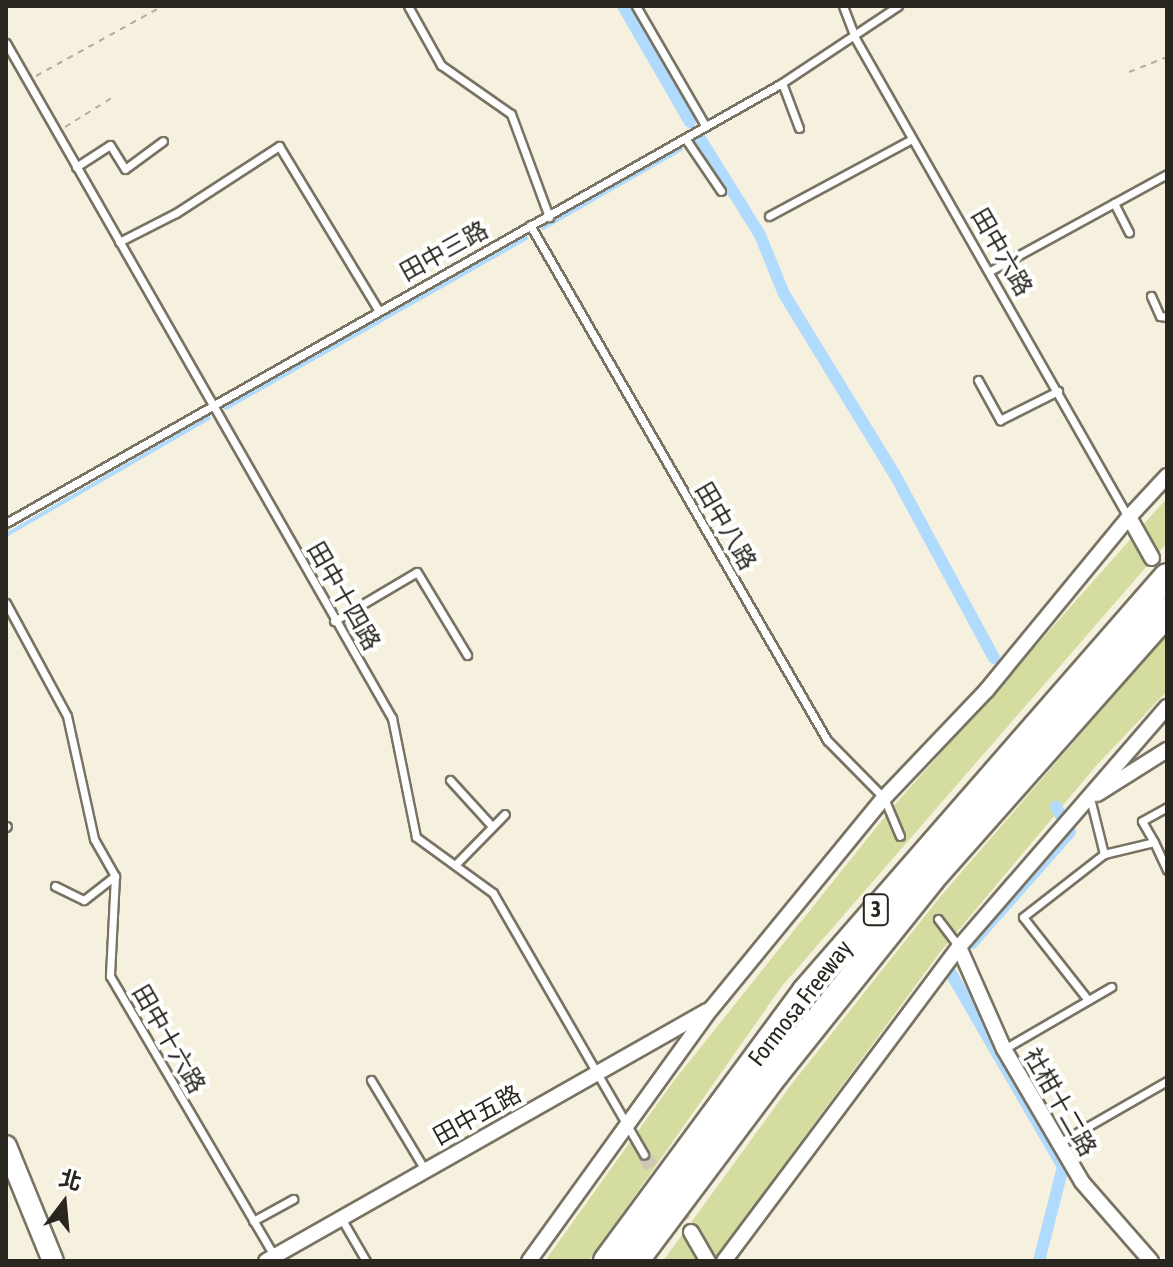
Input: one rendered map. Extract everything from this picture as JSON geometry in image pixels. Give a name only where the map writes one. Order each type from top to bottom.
[{"type":"highway","name":"Formosa Freeway","points":[[607,1261],[806,991],[1160,568]]},
{"type":"highway","name":"Formosa Freeway","points":[[635,1261],[775,1074],[931,879],[1167,612]]},
{"type":"street","points":[[529,1261],[711,1009],[884,798],[986,691],[1129,517],[1167,476]]},
{"type":"street","points":[[1129,517],[1160,568]]},
{"type":"street","points":[[724,1261],[959,947],[1058,826],[1090,798],[1167,707]]},
{"type":"street","points":[[1090,798],[1167,750]]},
{"type":"street","name":"社柑十二路","points":[[959,947],[1004,1049],[1082,1182],[1151,1261]]},
{"type":"street","name":"田中五路","points":[[270,1259],[711,1009]]},
{"type":"street","points":[[8,1159],[53,1261]]},
{"type":"street","points":[[691,1232],[708,1261]]},
{"type":"lane","points":[[408,6],[441,65],[511,114],[549,217]]},
{"type":"lane","points":[[636,6],[705,125]]},
{"type":"lane","name":"田中六路","points":[[843,6],[855,38],[1129,517]]},
{"type":"lane","name":"田中三路","points":[[6,523],[215,409],[379,311],[782,83],[855,38],[898,6]]},
{"type":"lane","name":"田中十四路","points":[[6,43],[392,718],[416,837],[493,893],[630,1125],[644,1155]]},
{"type":"lane","points":[[782,83],[799,128]]},
{"type":"lane","points":[[685,138],[721,191]]},
{"type":"lane","points":[[769,216],[912,139]]},
{"type":"lane","points":[[76,167],[110,145],[125,169],[163,141]]},
{"type":"lane","points":[[119,242],[176,213],[279,146],[379,311]]},
{"type":"lane","points":[[990,271],[1167,175]]},
{"type":"lane","points":[[1114,203],[1129,232]]},
{"type":"lane","name":"田中八路","points":[[530,225],[827,740],[884,798],[900,836]]},
{"type":"lane","points":[[1151,296],[1160,316],[1167,317]]},
{"type":"lane","points":[[978,380],[1000,420],[1058,391]]},
{"type":"lane","points":[[334,621],[417,572],[467,655]]},
{"type":"lane","points":[[6,603],[67,716],[94,839],[115,876],[84,900],[55,886]]},
{"type":"lane","points":[[450,780],[491,825]]},
{"type":"lane","points":[[1090,798],[1104,854]]},
{"type":"lane","points":[[1167,807],[1142,821],[1167,870]]},
{"type":"lane","points":[[455,865],[505,814]]},
{"type":"lane","points":[[1088,1000],[1023,917],[1104,854],[1154,842]]},
{"type":"lane","name":"田中十六路","points":[[115,876],[110,976],[253,1221],[270,1259]]},
{"type":"lane","points":[[938,919],[959,947]]},
{"type":"lane","points":[[1004,1049],[1111,987]]},
{"type":"lane","points":[[371,1080],[425,1170]]},
{"type":"lane","points":[[1059,1143],[1167,1081]]},
{"type":"lane","points":[[253,1221],[293,1199]]},
{"type":"lane","points":[[341,1218],[366,1261]]},
{"type":"path","points":[[28,81],[163,6]]},
{"type":"path","points":[[1129,72],[1167,57]]},
{"type":"path","points":[[57,131],[115,96]]},
{"type":"green space","points":[[1167,498],[1167,543],[782,986],[589,1261],[545,1261],[673,1082],[891,809]]},
{"type":"green space","points":[[1167,634],[1167,691],[1095,767],[941,951],[713,1261],[663,1261],[791,1085],[940,897]]},
{"type":"waterway","points":[[623,6],[690,122]]},
{"type":"waterway","points":[[699,137],[760,235],[784,294],[895,475],[994,658]]},
{"type":"waterway","points":[[543,228],[681,149]]},
{"type":"waterway","points":[[226,408],[526,238]]},
{"type":"waterway","points":[[6,535],[209,418]]},
{"type":"waterway","points":[[972,943],[1070,832],[1056,807]]},
{"type":"waterway","points":[[949,970],[1063,1167],[1039,1261]]},
{"type":"tunnel","points":[[644,1155],[691,1232]]}]
